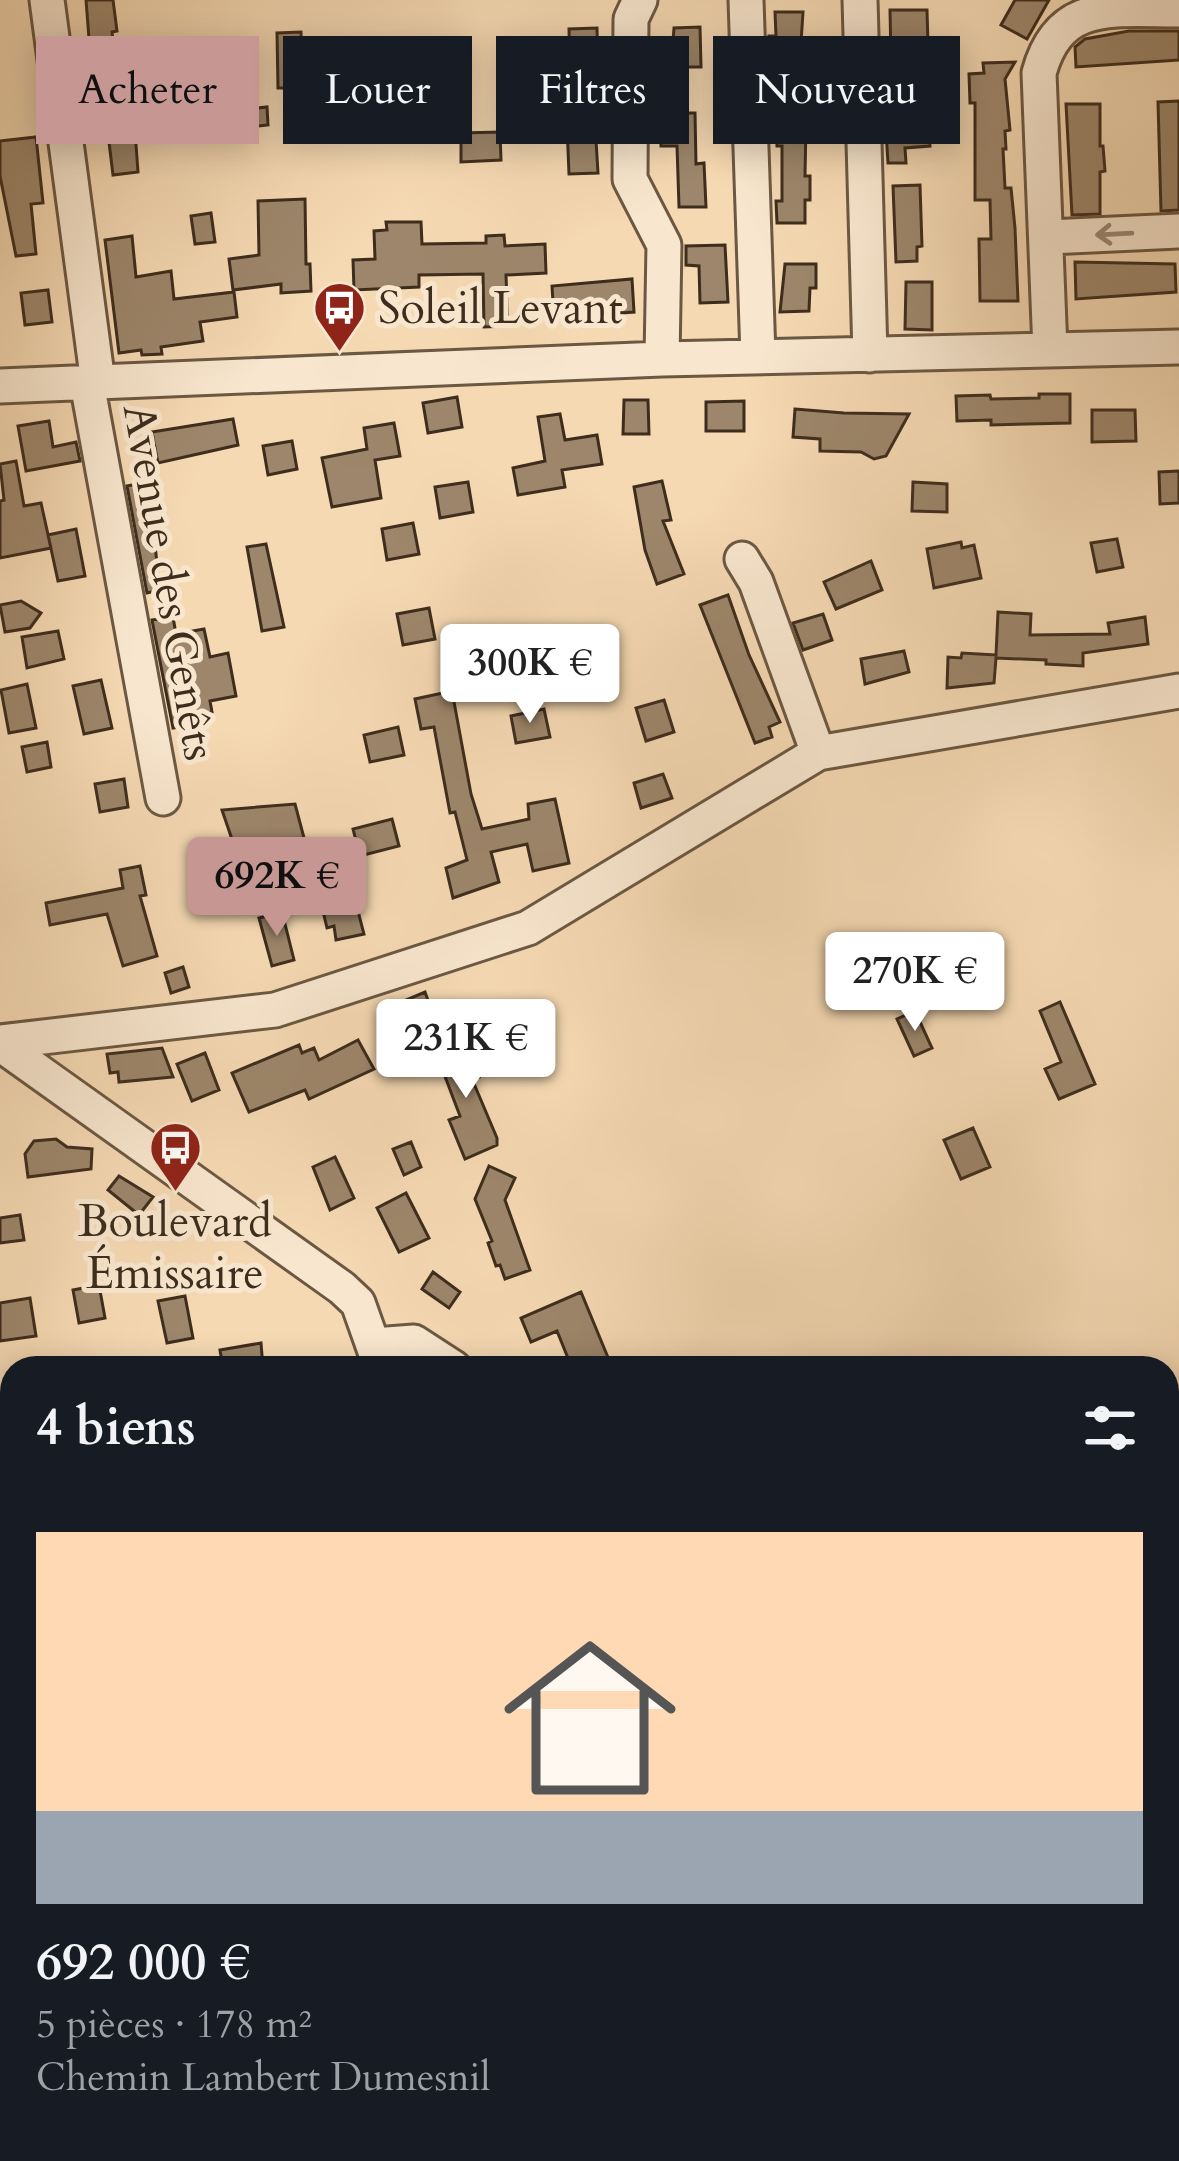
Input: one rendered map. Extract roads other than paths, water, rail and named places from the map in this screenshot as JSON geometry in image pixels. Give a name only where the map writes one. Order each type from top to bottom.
[{"type":"street","name":"Avenue des Genêts","points":[[47,0],[92,383],[163,798]]},
{"type":"street","points":[[640,0],[631,20],[629,179],[664,245],[662,359]]},
{"type":"street","points":[[746,0],[758,356]]},
{"type":"street","points":[[860,0],[870,356]]},
{"type":"street","points":[[1050,350],[1039,73],[1044,54],[1060,25],[1083,10],[1179,10]]},
{"type":"street","points":[[1049,238],[1179,231]]},
{"type":"street","points":[[0,386],[662,359],[1179,347]]},
{"type":"street","points":[[742,559],[756,582],[818,753]]},
{"type":"street","points":[[0,1043],[275,1010],[528,928],[818,753],[1179,691]]},
{"type":"street","points":[[0,1043],[342,1288],[358,1303],[378,1356]]},
{"type":"street","points":[[380,1356],[414,1342],[436,1356]]},
{"type":"place","name":"Soleil Levant","points":[[339,354]]},
{"type":"place","name":"Boulevard Émissaire","points":[[175,1193]]}]
